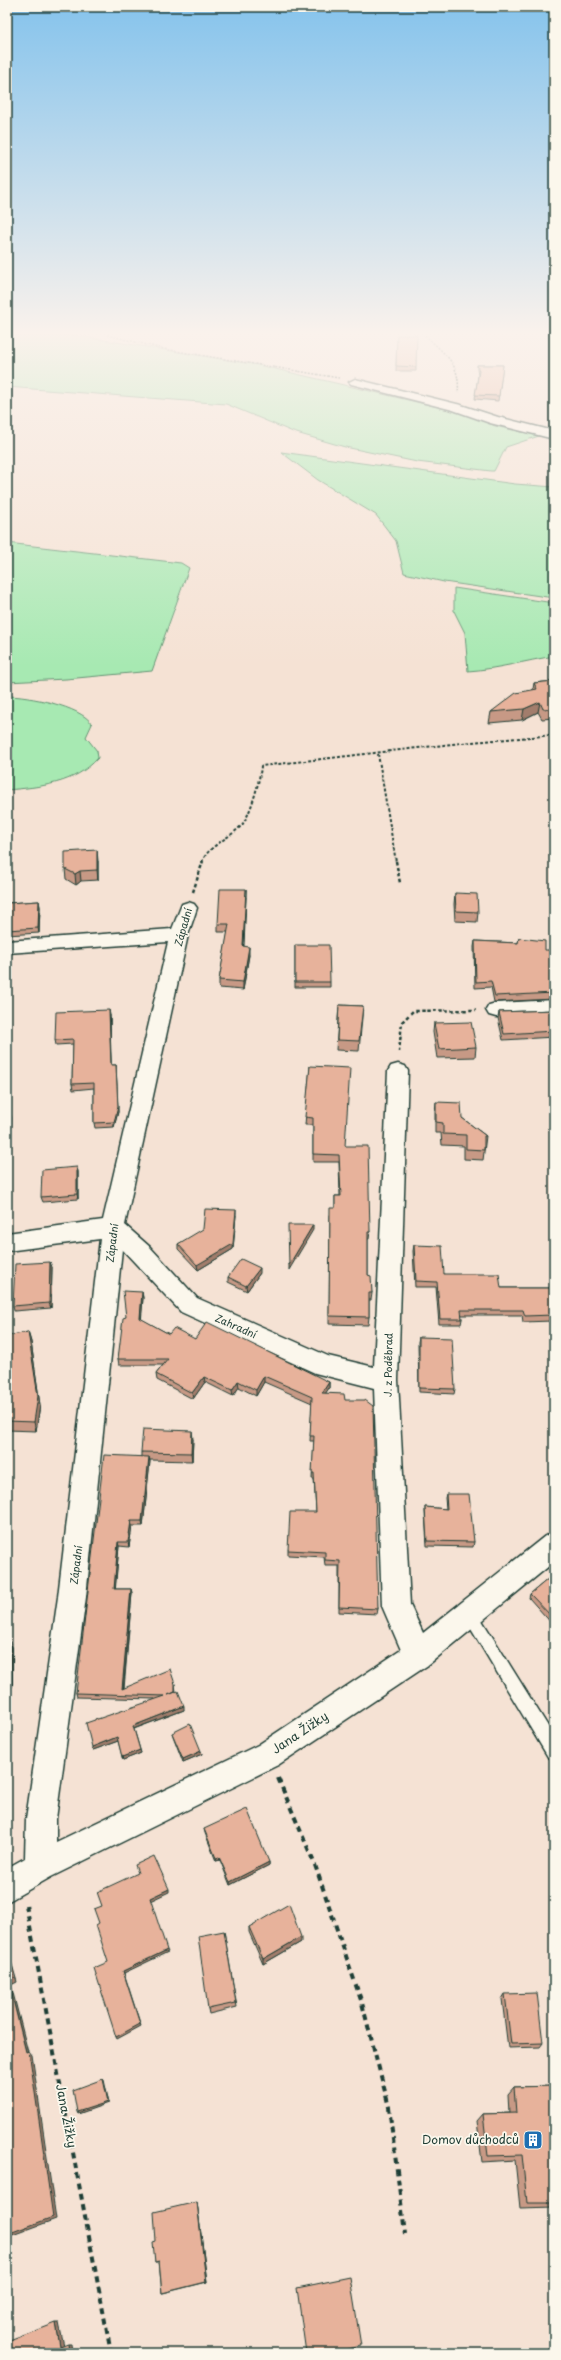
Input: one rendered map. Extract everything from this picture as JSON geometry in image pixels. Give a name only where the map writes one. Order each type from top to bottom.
[{"type":"street","name":"Západní","points":[[23,1877],[41,1819],[72,1597],[113,1228],[179,935],[188,908]]},
{"type":"street","points":[[7,947],[179,935]]},
{"type":"street","points":[[496,1010],[554,1007]]},
{"type":"street","name":"J. z Poděbrad","points":[[398,1071],[386,1380],[396,1606],[418,1655]]},
{"type":"street","points":[[7,1242],[113,1228]]},
{"type":"street","name":"Zahradní","points":[[113,1228],[142,1253],[189,1305],[324,1366],[386,1380]]},
{"type":"street","name":"Jana Žižky","points":[[23,1877],[268,1755],[418,1655],[554,1545]]},
{"type":"lane","points":[[470,1614],[554,1751]]},
{"type":"path","points":[[400,883],[378,754],[461,743],[554,735]]},
{"type":"path","name":"Západní","points":[[188,908],[205,854],[242,826],[259,785],[261,766],[378,754]]},
{"type":"path","points":[[398,1071],[402,1022],[413,1011],[496,1010]]},
{"type":"path","points":[[268,1755],[315,1865],[362,2003],[389,2107],[405,2234]]},
{"type":"path","name":"Jana Žižky","points":[[23,1877],[110,2353]]},
{"type":"green space","points":[[339,445],[512,445],[506,447],[494,471],[417,462]]},
{"type":"green space","points":[[281,452],[515,484],[554,487],[554,598],[444,582],[404,573],[396,541],[376,515],[318,480]]},
{"type":"green space","points":[[7,543],[181,563],[189,568],[152,671],[66,679],[7,682]]},
{"type":"green space","points":[[454,588],[554,603],[552,614],[554,616],[554,656],[500,667],[468,671],[465,633],[454,611]]},
{"type":"green space","points":[[7,696],[16,696],[53,703],[77,712],[86,718],[92,724],[86,737],[97,751],[98,758],[79,774],[68,779],[56,783],[7,790]]},
{"type":"building","points":[[554,681],[554,708],[543,709],[540,702],[524,709],[491,712],[516,693],[537,689],[534,683]]},
{"type":"building","points":[[97,850],[97,870],[80,871],[75,874],[65,869],[65,852]]},
{"type":"building","points":[[220,889],[246,889],[243,946],[249,947],[243,982],[219,980],[229,924],[218,924]]},
{"type":"building","points":[[455,893],[477,894],[478,912],[456,911]]},
{"type":"building","points":[[39,901],[38,928],[7,930],[7,903]]},
{"type":"building","points":[[519,938],[545,941],[545,950],[552,950],[551,968],[554,968],[554,993],[495,996],[491,981],[476,982],[475,941],[518,943]]},
{"type":"building","points":[[295,945],[329,945],[330,982],[295,982]]},
{"type":"building","points":[[339,1005],[363,1006],[359,1041],[337,1040]]},
{"type":"building","points":[[109,1010],[111,1065],[116,1065],[118,1107],[114,1122],[94,1123],[94,1083],[72,1084],[73,1039],[55,1040],[56,1012]]},
{"type":"building","points":[[554,1010],[554,1031],[504,1034],[499,1012]]},
{"type":"building","points":[[471,1022],[476,1047],[439,1049],[434,1023]]},
{"type":"building","points":[[310,1066],[350,1068],[345,1146],[368,1146],[370,1232],[368,1232],[368,1275],[371,1276],[372,1293],[369,1293],[369,1317],[329,1316],[330,1208],[335,1208],[335,1196],[341,1196],[339,1155],[313,1154],[313,1118],[305,1117]]},
{"type":"building","points":[[436,1102],[461,1103],[462,1118],[486,1136],[484,1136],[484,1150],[466,1149],[466,1135],[443,1134],[443,1123],[436,1122]]},
{"type":"building","points":[[10,1112],[8,1153],[7,1153],[7,1113]]},
{"type":"building","points":[[77,1167],[77,1194],[41,1197],[42,1170]]},
{"type":"building","points":[[205,1209],[236,1210],[233,1244],[197,1265],[178,1244],[203,1229]]},
{"type":"building","points":[[288,1225],[313,1225],[289,1265]]},
{"type":"building","points":[[414,1245],[442,1246],[444,1274],[499,1274],[501,1288],[554,1288],[554,1318],[553,1315],[525,1316],[523,1310],[461,1310],[462,1319],[440,1319],[437,1282],[416,1281]]},
{"type":"building","points":[[241,1259],[260,1268],[246,1286],[228,1277]]},
{"type":"building","points":[[50,1262],[49,1303],[13,1306],[15,1264]]},
{"type":"building","points":[[123,1291],[142,1292],[140,1318],[169,1334],[174,1328],[195,1339],[207,1322],[329,1382],[322,1393],[344,1394],[345,1400],[365,1400],[373,1406],[378,1609],[339,1607],[340,1561],[325,1560],[325,1552],[288,1550],[290,1512],[316,1512],[314,1473],[312,1473],[314,1436],[310,1436],[312,1397],[264,1376],[256,1390],[238,1381],[232,1390],[204,1377],[192,1393],[156,1374],[168,1359],[118,1359],[123,1318],[126,1317]]},
{"type":"building","points":[[28,1332],[38,1396],[34,1422],[7,1421],[7,1336]]},
{"type":"building","points":[[419,1337],[452,1338],[455,1389],[419,1388]]},
{"type":"building","points":[[143,1429],[192,1431],[191,1453],[141,1452]]},
{"type":"building","points":[[104,1455],[149,1457],[142,1521],[131,1521],[128,1542],[118,1542],[114,1589],[131,1589],[122,1689],[170,1669],[175,1684],[175,1692],[168,1695],[178,1691],[184,1706],[133,1726],[140,1750],[122,1757],[117,1737],[92,1747],[86,1723],[165,1696],[76,1693]]},
{"type":"building","points":[[446,1494],[469,1494],[474,1542],[427,1541],[425,1507],[447,1509]]},
{"type":"building","points":[[554,1574],[554,1619],[530,1594]]},
{"type":"building","points":[[9,1639],[9,1679],[7,1679],[7,1640]]},
{"type":"building","points":[[190,1724],[201,1751],[183,1759],[172,1733]]},
{"type":"building","points":[[247,1809],[269,1862],[230,1882],[219,1857],[216,1858],[204,1829]]},
{"type":"building","points":[[154,1856],[169,1889],[150,1898],[167,1950],[123,1971],[140,2024],[116,2037],[94,1968],[108,1962],[96,1925],[99,1923],[94,1909],[102,1906],[97,1892],[138,1873],[135,1865]]},
{"type":"building","points":[[289,1904],[301,1937],[263,1959],[249,1927]]},
{"type":"building","points":[[224,1931],[236,2003],[208,2009],[198,1936]]},
{"type":"building","points":[[7,1955],[13,1978],[8,1980],[26,2052],[29,2051],[53,2217],[7,2234]]},
{"type":"building","points":[[537,1993],[543,2043],[511,2044],[505,1994]]},
{"type":"building","points":[[103,2079],[108,2102],[77,2112],[73,2090]]},
{"type":"building","name":"Domov důchodců","points":[[554,2086],[554,2203],[527,2203],[522,2155],[488,2156],[483,2114],[516,2113],[514,2087]]},
{"type":"building","points":[[197,2202],[206,2282],[162,2293],[159,2261],[155,2262],[153,2243],[156,2242],[154,2212]]},
{"type":"building","points":[[350,2277],[361,2346],[331,2353],[306,2353],[297,2288]]},
{"type":"building","points":[[56,2323],[60,2347],[68,2344],[69,2353],[7,2353],[7,2342]]},
{"type":"place","name":"Domov důchodců","points":[[533,2140]]}]
